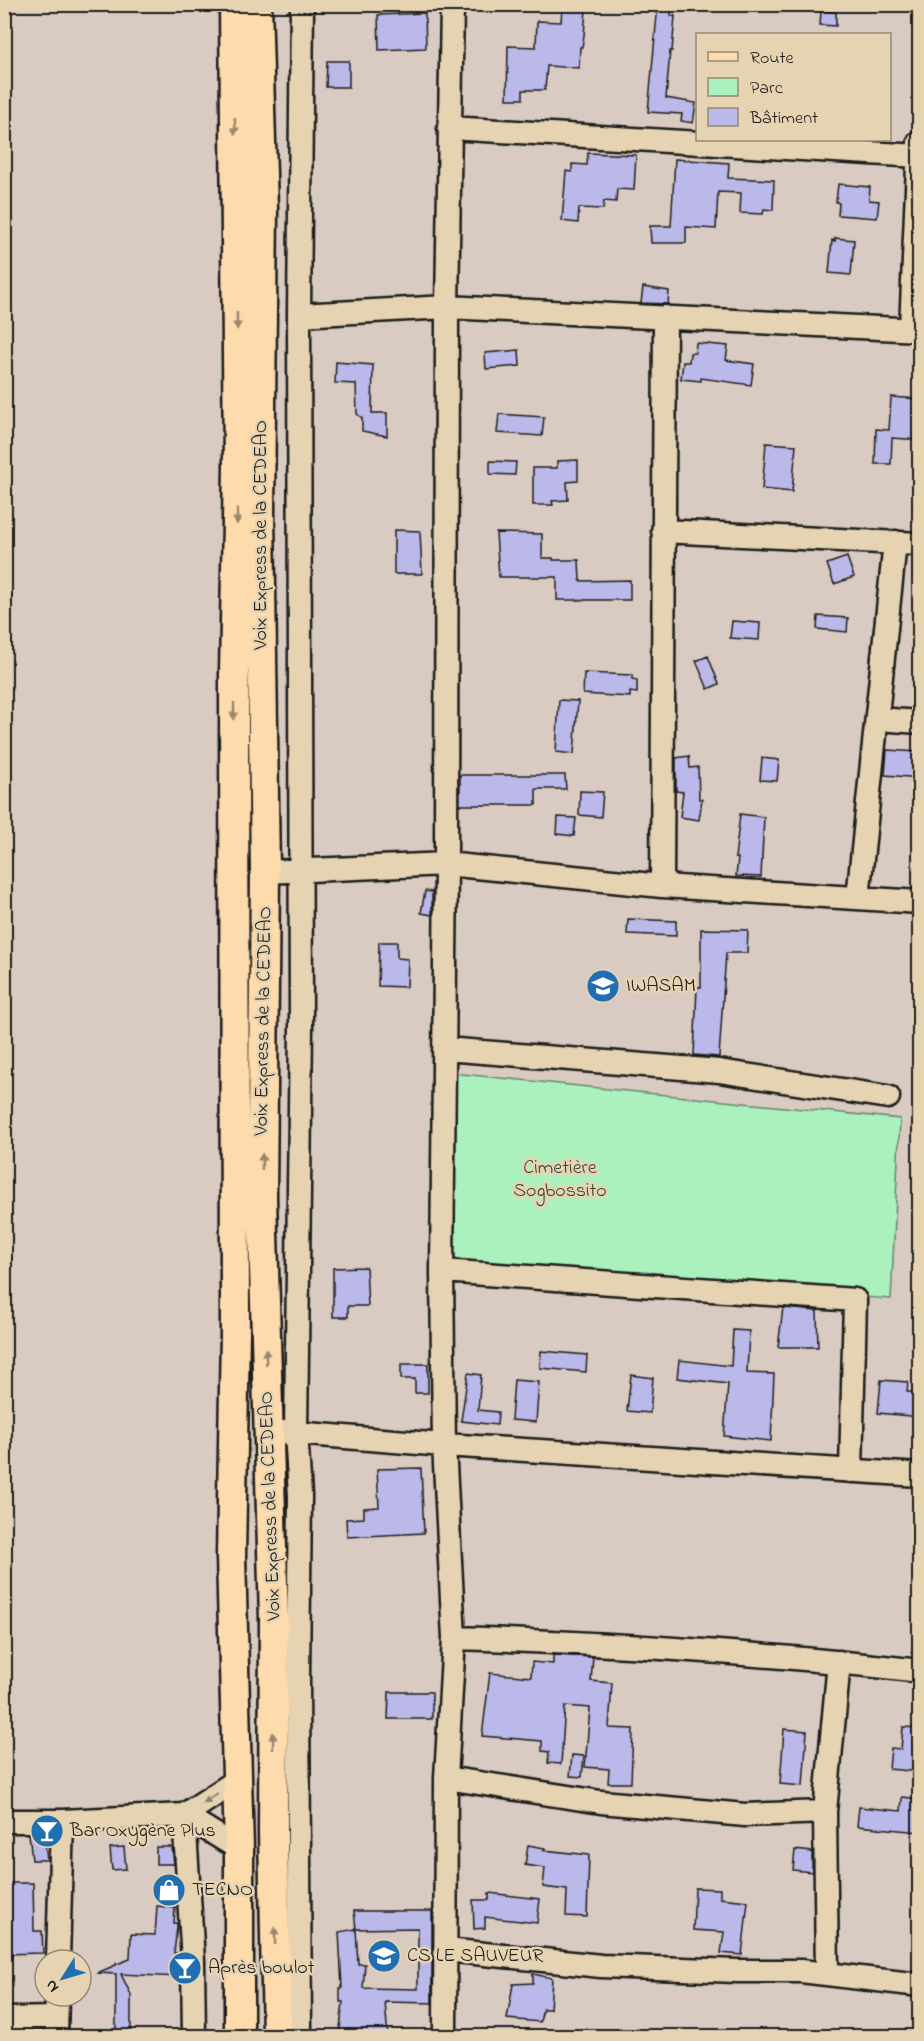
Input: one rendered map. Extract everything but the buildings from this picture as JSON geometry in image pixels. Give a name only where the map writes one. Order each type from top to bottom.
[{"type":"main road","points":[[234,4],[247,91],[234,673],[235,1332],[231,1557],[239,1849],[239,2037]]},
{"type":"main road","name":"Voix Express de la CEDEAO","points":[[257,4],[247,91],[262,209],[260,513],[265,872],[262,1197],[274,1619],[273,1800],[277,2037]]},
{"type":"main road","points":[[234,1021],[264,1022]]},
{"type":"main road","points":[[237,1790],[273,1800]]},
{"type":"street","points":[[300,2037],[298,1691],[300,1495],[296,1432],[301,1027],[299,315],[302,4]]},
{"type":"street","points":[[445,2037],[447,1778],[454,1638],[444,1445],[442,1271],[446,864],[447,307],[452,4]]},
{"type":"street","points":[[449,128],[919,156]]},
{"type":"street","points":[[299,315],[447,307],[915,330],[920,141]]},
{"type":"street","points":[[662,886],[665,317]]},
{"type":"street","points":[[663,531],[920,544]]},
{"type":"street","points":[[858,898],[895,542]]},
{"type":"street","points":[[877,719],[920,722]]},
{"type":"street","points":[[265,872],[446,864],[662,886],[920,902]]},
{"type":"street","points":[[445,1049],[719,1071],[888,1097]]},
{"type":"street","points":[[442,1271],[855,1300],[850,1471]]},
{"type":"street","points":[[268,1432],[296,1432],[444,1445],[920,1475]]},
{"type":"street","points":[[454,1638],[576,1642],[839,1662],[920,1671]]},
{"type":"street","points":[[827,1974],[825,1812],[839,1662]]},
{"type":"street","points":[[447,1778],[601,1802],[745,1815],[825,1812]]},
{"type":"street","points":[[4,1821],[63,1821],[184,1815],[237,1790]]},
{"type":"street","points":[[184,1815],[239,1849]]},
{"type":"street","points":[[184,1815],[193,1961],[194,2037]]},
{"type":"street","points":[[58,1948],[63,1821]]},
{"type":"street","points":[[446,1950],[601,1966],[801,1971],[920,1985]]},
{"type":"street","points":[[4,2019],[57,2017]]},
{"type":"green space","name":"Cimetière Sogbossito","points":[[452,1073],[900,1119],[891,1299],[450,1268]]},
{"type":"place","name":"IWASAM","points":[[603,986]]},
{"type":"place","name":"Bar Oxygène Plus","points":[[47,1831]]},
{"type":"place","name":"TECNO","points":[[169,1890]]},
{"type":"place","name":"CS LE SAUVEUR","points":[[384,1956]]},
{"type":"place","name":"Après boulot","points":[[185,1968]]}]
